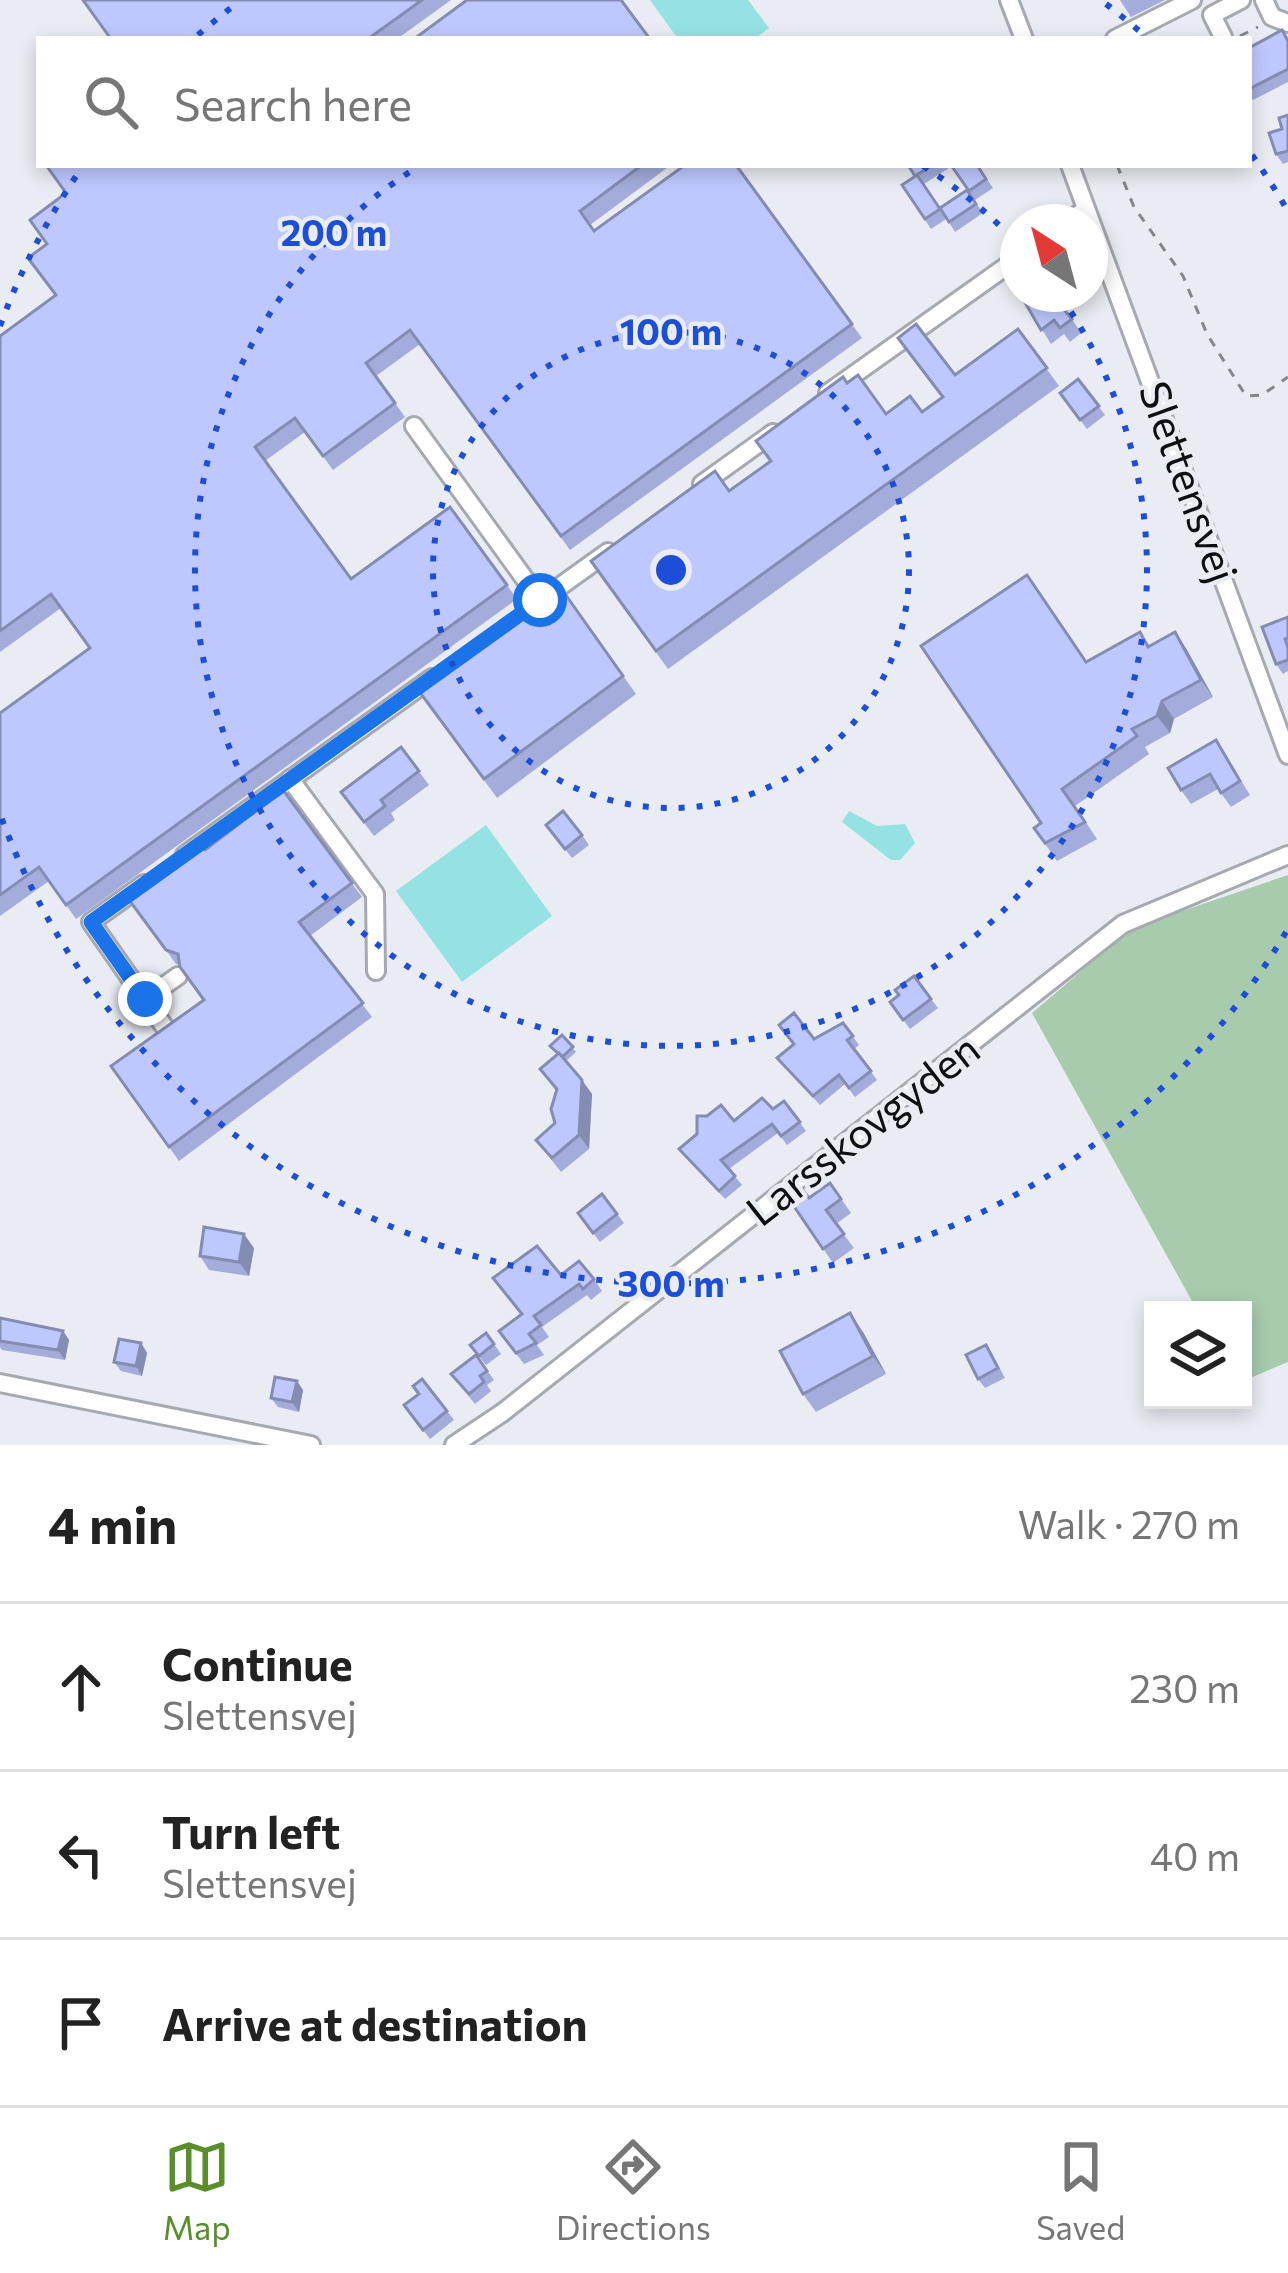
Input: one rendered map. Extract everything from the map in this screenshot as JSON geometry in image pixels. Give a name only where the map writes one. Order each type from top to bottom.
[{"type":"street","points":[[1009,0],[1023,36]]},
{"type":"street","points":[[1121,36],[1192,0]]},
{"type":"street","points":[[1222,36],[1212,15],[1241,0]]},
{"type":"street","name":"Slettensvej","points":[[1071,168],[1084,204]]},
{"type":"street","name":"Slettensvej","points":[[1108,268],[1286,744]]},
{"type":"street","points":[[810,406],[1000,271]]},
{"type":"street","points":[[694,490],[791,420]]},
{"type":"street","points":[[414,427],[540,600]]},
{"type":"street","points":[[519,616],[617,545]]},
{"type":"street","points":[[168,1032],[91,922],[454,662]]},
{"type":"street","points":[[290,779],[375,894],[376,971]]},
{"type":"street","name":"Larsskovgyden","points":[[457,1444],[1123,925],[1288,855]]},
{"type":"street","points":[[145,999],[178,976]]},
{"type":"street","points":[[0,1383],[311,1445]]},
{"type":"path","points":[[1238,36],[1275,13]]},
{"type":"path","points":[[1118,168],[1134,206],[1183,276],[1207,334],[1246,396],[1262,395],[1288,377]]},
{"type":"green space","points":[[1288,875],[1288,1362],[1252,1377],[1252,1301],[1192,1301],[1032,1013],[1132,928]]},
{"type":"water","points":[[650,0],[748,0],[769,28],[758,36],[676,36]]},
{"type":"water","points":[[849,811],[877,826],[905,824],[915,843],[900,860],[891,860],[842,822]]},
{"type":"water","points":[[486,825],[552,916],[462,982],[396,891]]},
{"type":"building","points":[[83,0],[422,0],[372,36],[109,36]]},
{"type":"building","points":[[467,0],[621,0],[648,36],[418,36]]},
{"type":"building","points":[[1282,30],[1288,41],[1288,69],[1252,87],[1252,46]]},
{"type":"building","points":[[1288,115],[1288,151],[1276,154],[1269,133],[1282,129],[1279,118]]},
{"type":"building","points":[[48,168],[638,168],[580,211],[594,231],[681,168],[738,168],[852,324],[561,536],[410,330],[366,363],[395,403],[323,456],[295,418],[255,447],[351,579],[450,507],[507,585],[66,905],[39,867],[0,895],[0,713],[90,648],[51,594],[0,631],[0,336],[56,295],[28,258],[47,244],[30,220],[66,193]]},
{"type":"building","points":[[953,168],[979,168],[986,179],[969,191]]},
{"type":"building","points":[[917,175],[940,209],[925,219],[902,185]]},
{"type":"building","points":[[967,190],[976,204],[949,222],[940,208]]},
{"type":"building","points":[[1030,312],[1066,312],[1072,319],[1060,328],[1054,320],[1041,330]]},
{"type":"building","points":[[916,324],[955,375],[1018,329],[1047,368],[656,651],[591,561],[715,471],[729,491],[771,461],[756,441],[843,377],[847,383],[858,375],[886,414],[910,396],[922,412],[943,397],[898,338]]},
{"type":"building","points":[[1078,379],[1099,406],[1080,420],[1060,393]]},
{"type":"building","points":[[1027,575],[1086,662],[1140,632],[1148,647],[1175,632],[1201,680],[1162,701],[1157,716],[1132,729],[1137,736],[1062,789],[1085,822],[1045,843],[1034,828],[1041,823],[921,646]]},
{"type":"building","points":[[558,584],[623,676],[484,779],[416,687]]},
{"type":"building","points":[[1288,617],[1288,660],[1276,664],[1262,627]]},
{"type":"building","points":[[1216,740],[1240,781],[1221,793],[1210,774],[1181,790],[1168,768]]},
{"type":"building","points":[[401,747],[419,771],[381,800],[385,806],[364,822],[341,792]]},
{"type":"building","points":[[283,790],[352,883],[299,922],[363,1003],[169,1147],[111,1066],[204,1000],[180,967],[178,954],[166,950],[124,893],[197,841],[205,850]]},
{"type":"building","points":[[563,811],[582,835],[565,849],[546,825]]},
{"type":"building","points":[[914,976],[931,999],[903,1020],[890,1002],[899,995],[895,990]]},
{"type":"building","points":[[794,1013],[814,1039],[843,1023],[853,1036],[847,1040],[871,1071],[849,1088],[839,1075],[813,1096],[777,1058],[794,1044],[779,1025]]},
{"type":"building","points":[[562,1035],[573,1047],[562,1057],[550,1046]]},
{"type":"building","points":[[559,1053],[582,1080],[579,1135],[552,1158],[536,1140],[555,1123],[551,1109],[557,1089],[540,1069]]},
{"type":"building","points":[[762,1098],[773,1109],[784,1101],[800,1122],[781,1136],[772,1124],[721,1160],[735,1176],[719,1191],[679,1149],[697,1134],[697,1116],[707,1116],[721,1105],[734,1121]]},
{"type":"building","points":[[830,1183],[841,1199],[826,1210],[844,1234],[823,1249],[789,1199],[802,1189],[809,1198]]},
{"type":"building","points":[[602,1194],[617,1214],[593,1233],[578,1213]]},
{"type":"building","points":[[204,1227],[244,1234],[239,1262],[200,1256]]},
{"type":"building","points":[[537,1246],[561,1275],[579,1261],[594,1279],[583,1289],[579,1284],[534,1316],[541,1325],[529,1334],[536,1343],[516,1353],[499,1331],[522,1314],[493,1278]]},
{"type":"building","points":[[850,1313],[873,1356],[803,1394],[780,1351]]},
{"type":"building","points":[[0,1318],[63,1331],[58,1350],[0,1341]]},
{"type":"building","points":[[486,1333],[494,1344],[479,1356],[470,1345]]},
{"type":"building","points":[[119,1339],[141,1343],[136,1366],[114,1362]]},
{"type":"building","points":[[986,1345],[998,1368],[978,1379],[966,1355]]},
{"type":"building","points":[[476,1355],[487,1371],[480,1376],[484,1382],[469,1394],[451,1374]]},
{"type":"building","points":[[275,1377],[297,1381],[292,1402],[271,1398]]},
{"type":"building","points":[[422,1379],[447,1411],[423,1430],[404,1405],[419,1394],[413,1386]]},
{"type":"route","points":[[145,999],[91,922],[540,600]]}]
